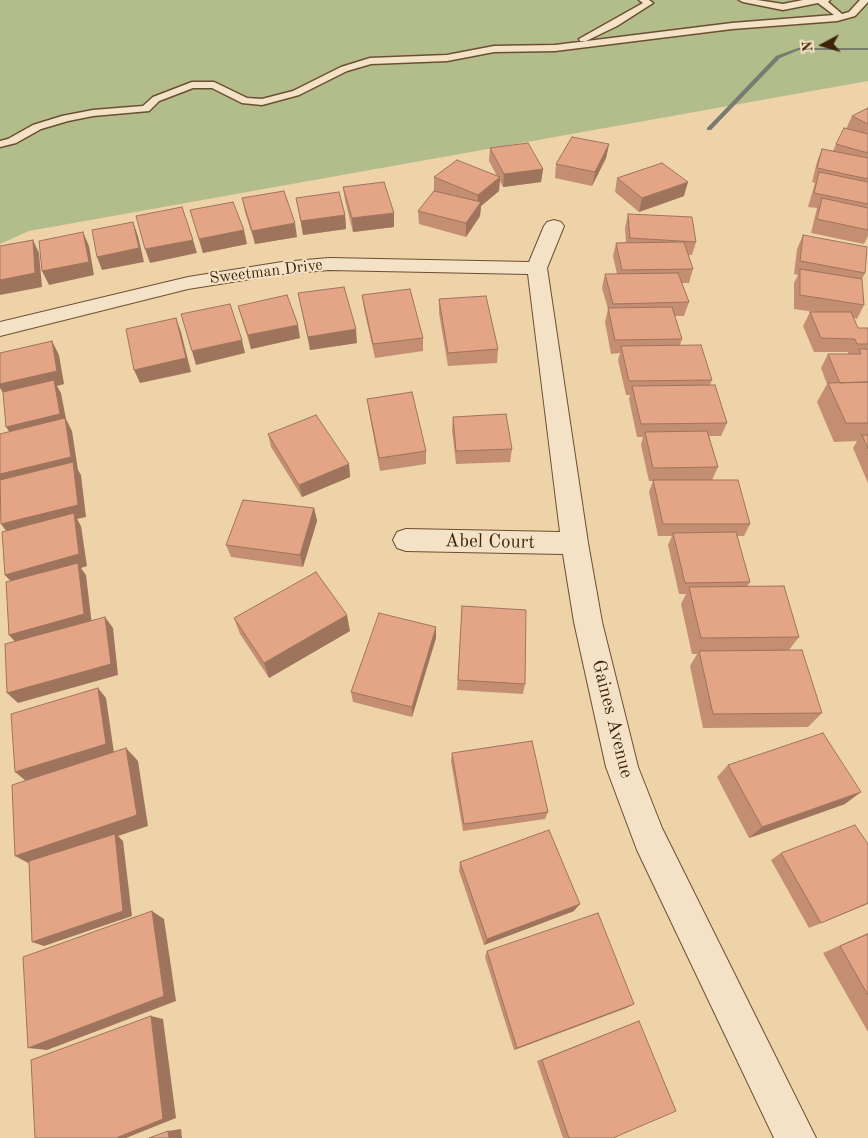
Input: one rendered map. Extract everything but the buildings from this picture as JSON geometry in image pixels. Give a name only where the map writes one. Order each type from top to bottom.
[{"type":"street","points":[[537,268],[554,226]]},
{"type":"street","name":"Sweetman Drive","points":[[0,328],[188,283],[282,268],[329,264],[537,268]]},
{"type":"street","name":"Gaines Avenue","points":[[537,268],[575,544],[588,622],[622,767],[649,838],[795,1138]]},
{"type":"street","name":"Abel Court","points":[[406,540],[575,544]]},
{"type":"lane","points":[[743,0],[783,7],[809,1],[823,1],[838,14],[837,18]]},
{"type":"lane","points":[[0,144],[12,141],[37,127],[66,118],[93,113],[146,110],[153,101],[160,97],[196,84],[214,85],[245,101],[262,102],[303,90],[344,69],[370,61],[442,58],[494,48],[555,48],[574,44],[732,26],[837,18],[852,14],[864,0]]},
{"type":"lane","points":[[574,44],[650,1]]},
{"type":"green space","points":[[0,0],[868,0],[868,81],[29,231],[0,244]]},
{"type":"waterway","points":[[709,129],[778,57],[798,49],[868,49]]}]
